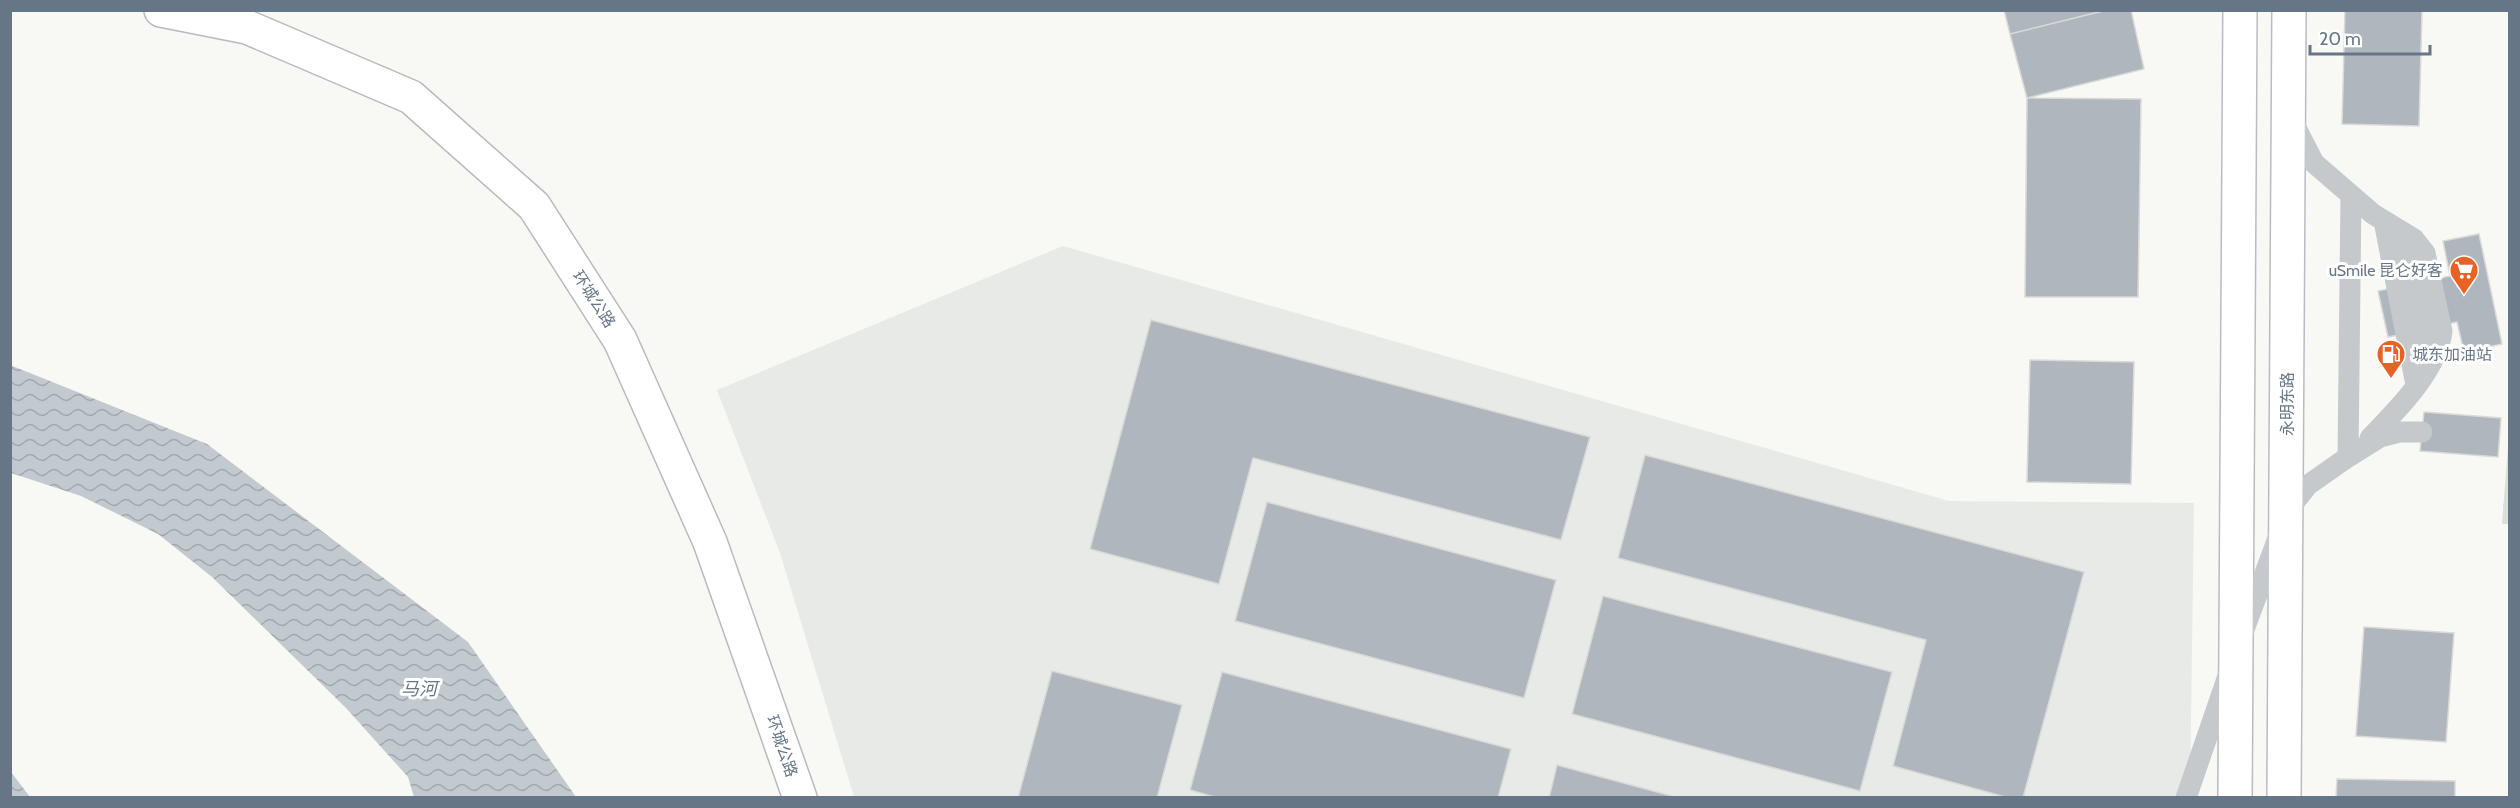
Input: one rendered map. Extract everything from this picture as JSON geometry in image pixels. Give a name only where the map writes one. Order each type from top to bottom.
[{"type":"main road","name":"环城公路","points":[[161,10],[247,27],[411,97],[534,206],[620,340],[710,542],[800,798]]},
{"type":"main road","points":[[2235,798],[2240,10]]},
{"type":"main road","name":"永明东路","points":[[2284,798],[2289,10]]},
{"type":"lane","points":[[2289,113],[2314,163],[2384,221],[2414,239],[2425,253],[2442,331],[2440,343],[2430,364],[2416,385],[2388,420],[2354,453]]},
{"type":"lane","points":[[2351,195],[2354,453]]},
{"type":"lane","points":[[2384,221],[2416,385]]},
{"type":"lane","points":[[2186,798],[2236,651],[2286,518],[2296,500],[2308,485],[2380,437],[2399,432],[2422,432]]},
{"type":"shaded area","points":[[1063,246],[1949,501],[2194,503],[2190,797],[854,797],[780,553],[717,390]]},
{"type":"green space","points":[[2509,433],[2509,524],[2502,524]]},
{"type":"water","name":"马河","points":[[10,365],[207,444],[468,642],[576,797],[414,797],[408,777],[346,708],[212,577],[158,534],[81,496],[11,473]]},
{"type":"water","points":[[11,772],[30,797],[11,797]]},
{"type":"building","points":[[2004,10],[2107,10],[2010,34]]},
{"type":"building","points":[[2107,10],[2131,10],[2144,69],[2027,98],[2010,34]]},
{"type":"building","points":[[2345,10],[2422,10],[2419,126],[2342,124]]},
{"type":"building","points":[[2027,98],[2141,99],[2138,297],[2025,297]]},
{"type":"building","points":[[2479,234],[2502,344],[2464,352],[2457,322],[2388,337],[2378,291],[2450,276],[2443,241]]},
{"type":"building","points":[[1151,320],[1590,437],[1561,540],[1253,458],[1219,584],[1090,549]]},
{"type":"building","points":[[2030,360],[2134,362],[2131,484],[2027,482]]},
{"type":"building","points":[[2424,412],[2501,418],[2498,457],[2420,451]]},
{"type":"building","points":[[1645,455],[2084,572],[2023,798],[2009,798],[1893,766],[1926,640],[1618,558]]},
{"type":"building","points":[[1267,502],[1556,580],[1524,698],[1235,621]]},
{"type":"building","points":[[1603,596],[1892,672],[1860,791],[1572,714]]},
{"type":"building","points":[[2364,627],[2454,633],[2446,742],[2356,736]]},
{"type":"building","points":[[1052,671],[1182,705],[1157,798],[1018,798]]},
{"type":"building","points":[[1222,672],[1511,749],[1498,798],[1218,798],[1190,790]]},
{"type":"building","points":[[1557,765],[1679,798],[1549,798]]},
{"type":"building","points":[[2337,779],[2455,781],[2455,798],[2336,798]]},
{"type":"place","name":"uSmile 昆仑好客","points":[[2464,296]]},
{"type":"place","name":"城东加油站","points":[[2391,380]]}]
